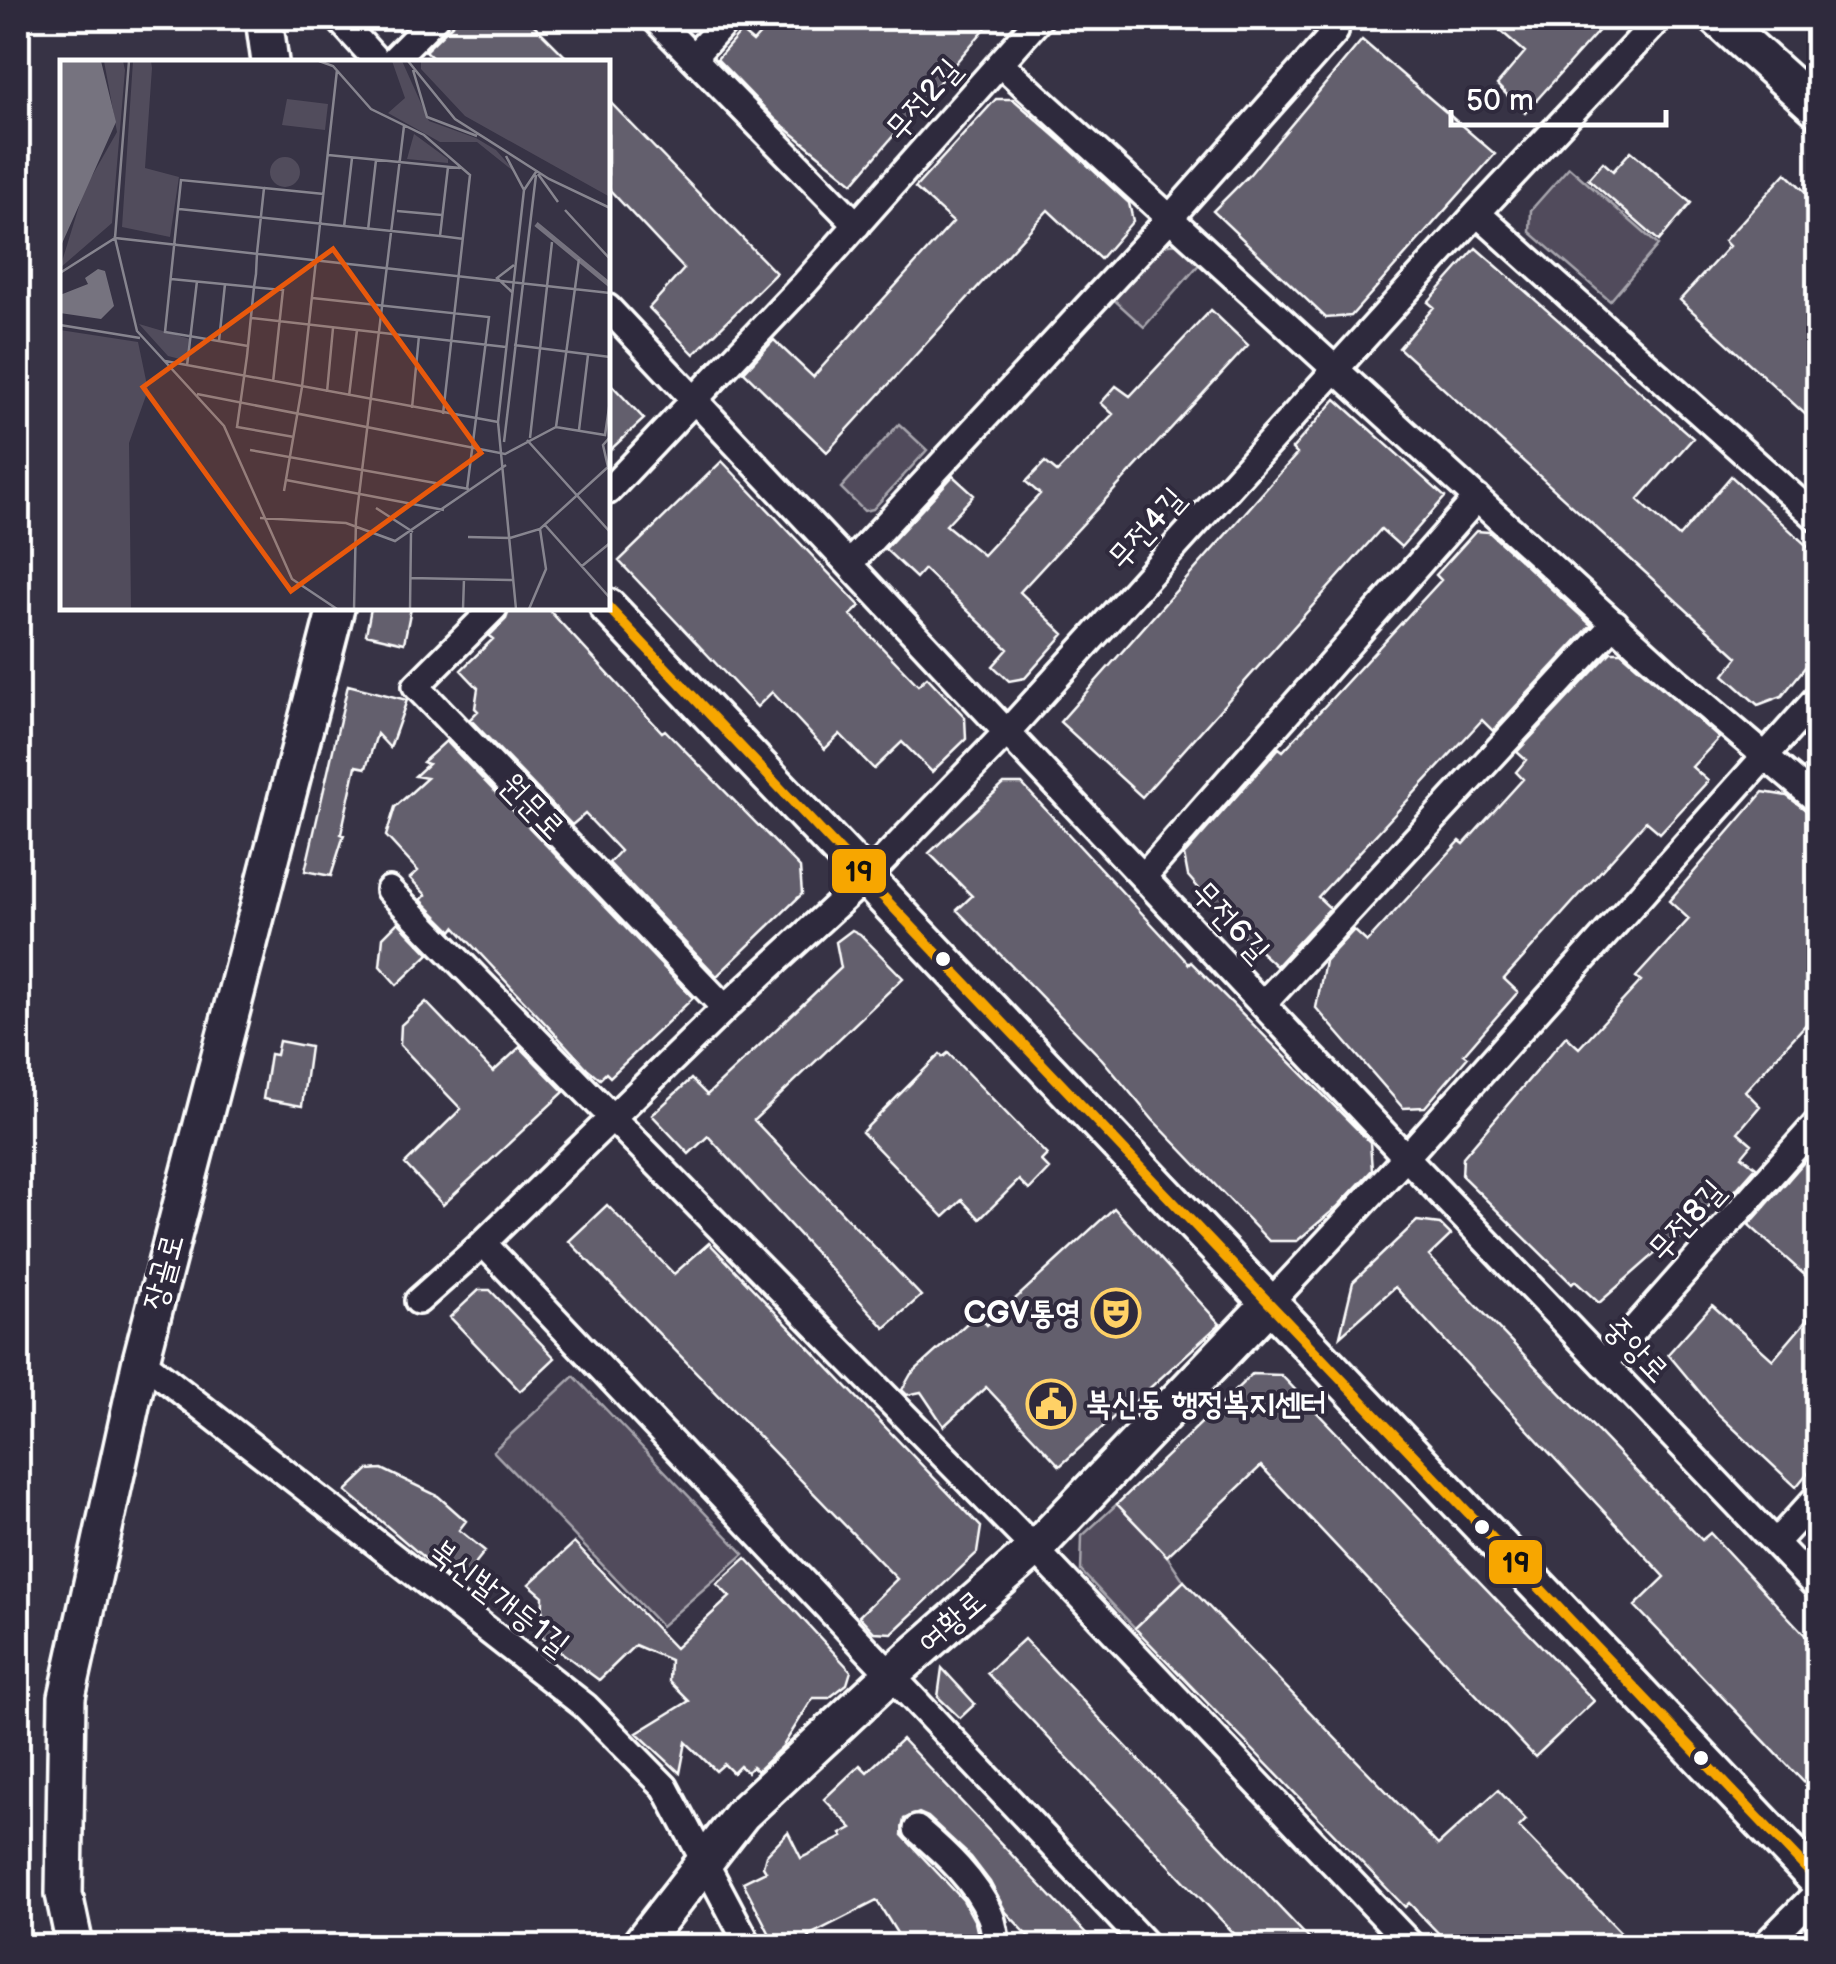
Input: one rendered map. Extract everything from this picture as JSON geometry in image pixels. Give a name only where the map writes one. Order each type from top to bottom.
[{"type":"street","points":[[264,18],[270,60]]},
{"type":"street","points":[[338,18],[376,60]]},
{"type":"street","points":[[392,60],[436,18]]},
{"type":"street","points":[[654,18],[857,225]]},
{"type":"street","points":[[693,57],[729,18]]},
{"type":"street","name":"무전2길","points":[[610,489],[857,225],[1040,18]]},
{"type":"street","points":[[849,564],[1170,218],[1335,32],[1319,18]]},
{"type":"street","name":"무전4길","points":[[418,1301],[866,878],[1007,732],[1477,213],[1660,18]]},
{"type":"street","points":[[1717,18],[1818,109]]},
{"type":"street","points":[[1000,63],[1678,682],[1818,801]]},
{"type":"street","points":[[1477,213],[1818,519]]},
{"type":"street","points":[[610,310],[1007,732]]},
{"type":"street","points":[[1144,877],[1477,498]]},
{"type":"street","points":[[610,609],[1818,1880]]},
{"type":"street","name":"장골로","points":[[75,1946],[64,1894],[67,1697],[140,1360],[335,610]]},
{"type":"street","name":"원문로","points":[[492,610],[416,686],[725,1008]]},
{"type":"street","points":[[1263,1004],[1615,623]]},
{"type":"street","points":[[1270,1302],[1406,1157],[1818,697]]},
{"type":"street","name":"무전6길","points":[[1007,732],[1406,1157]]},
{"type":"street","points":[[388,890],[1036,1549],[1412,1946]]},
{"type":"street","name":"무전8길","points":[[1604,1363],[1818,1122]]},
{"type":"street","name":"중앙로","points":[[1406,1157],[1818,1588]]},
{"type":"street","points":[[483,1243],[1148,1946]]},
{"type":"street","name":"여황로","points":[[640,1946],[742,1814],[892,1674],[1036,1549],[1270,1302]]},
{"type":"street","name":"북신발개등1길","points":[[140,1360],[585,1706],[665,1787],[749,1946]]},
{"type":"street","points":[[1775,1543],[1818,1496]]},
{"type":"street","points":[[917,1829],[946,1854],[970,1884],[990,1914],[997,1946]]},
{"type":"street","points":[[1764,1946],[1818,1892]]},
{"type":"shaded area","points":[[1569,167],[1658,245],[1610,301],[1530,232],[1531,210]]},
{"type":"shaded area","points":[[1182,243],[1202,261],[1144,327],[1111,297],[1158,245]]},
{"type":"shaded area","points":[[899,424],[927,450],[873,509],[864,511],[841,488]]},
{"type":"shaded area","points":[[574,1376],[744,1554],[661,1626],[493,1451]]},
{"type":"shaded area","points":[[1117,1504],[1167,1556],[1184,1581],[1135,1628],[1081,1571],[1082,1536]]},
{"type":"building","points":[[459,18],[527,18],[569,60],[435,60],[425,51]]},
{"type":"building","points":[[775,18],[994,18],[853,183],[776,120],[717,59],[741,32],[753,42]]},
{"type":"building","points":[[1486,18],[1610,18],[1525,113],[1497,85],[1525,52]]},
{"type":"building","points":[[1362,40],[1495,154],[1351,316],[1326,318],[1213,211],[1250,174]]},
{"type":"building","points":[[996,99],[1013,99],[1070,149],[1129,203],[1133,221],[1100,259],[1048,210],[827,452],[744,372],[774,340],[813,377],[953,222],[915,188]]},
{"type":"building","points":[[610,102],[776,273],[694,354],[649,308],[684,269],[610,190]]},
{"type":"building","points":[[1631,151],[1691,203],[1659,241],[1588,179],[1603,162],[1613,171]]},
{"type":"building","points":[[1786,173],[1818,204],[1818,426],[1680,300],[1729,246],[1724,241]]},
{"type":"building","points":[[1476,248],[1693,438],[1638,500],[1679,537],[1731,476],[1818,556],[1818,651],[1782,696],[1758,705],[1724,675],[1738,657],[1399,348],[1434,307],[1428,302]]},
{"type":"building","points":[[1211,310],[1248,345],[1020,592],[1064,634],[1025,678],[1009,681],[993,666],[1008,649],[924,569],[916,578],[885,549],[953,476],[974,495],[946,525],[983,555],[1040,494],[1026,482],[1045,462],[1057,472],[1113,414],[1101,403],[1116,386],[1130,396]]},
{"type":"building","points":[[610,383],[644,419],[610,450]]},
{"type":"building","points":[[1336,399],[1445,497],[1401,547],[1381,529],[1142,797],[1060,722],[1297,454],[1292,449]]},
{"type":"building","points":[[722,461],[860,606],[851,615],[918,685],[927,677],[965,717],[966,739],[932,772],[902,742],[874,769],[840,734],[825,749],[772,692],[757,707],[619,561]]},
{"type":"building","points":[[1476,531],[1489,532],[1591,625],[1493,731],[1482,720],[1318,897],[1330,908],[1276,966],[1230,924],[1188,876],[1184,855],[1279,748],[1283,751],[1441,580],[1436,575]]},
{"type":"building","points":[[371,610],[411,610],[404,643],[366,634]]},
{"type":"building","points":[[509,610],[549,610],[662,732],[665,730],[800,868],[802,894],[717,976],[609,863],[620,851],[585,814],[572,825],[470,719],[478,711],[478,688],[461,670],[493,639],[489,636]]},
{"type":"building","points":[[1611,652],[1621,652],[1719,738],[1692,767],[1708,781],[1660,833],[1646,821],[1504,979],[1518,992],[1464,1054],[1468,1057],[1425,1107],[1403,1108],[1316,1008],[1325,961],[1354,930],[1367,942],[1460,841],[1464,844],[1523,779],[1516,772],[1526,760],[1517,752]]},
{"type":"building","points":[[348,685],[407,700],[390,748],[377,734],[366,768],[356,766],[341,834],[344,835],[331,876],[305,871]]},
{"type":"building","points":[[446,741],[693,998],[610,1077],[606,1073],[600,1079],[588,1069],[455,927],[452,931],[421,900],[426,895],[410,878],[418,871],[386,836],[395,807],[427,778],[415,776],[428,764],[423,762]]},
{"type":"building","points":[[1004,784],[1022,784],[1189,964],[1370,1142],[1372,1170],[1297,1241],[1269,1241],[1153,1120],[1102,1059],[957,910],[972,896],[929,853]]},
{"type":"building","points":[[1763,792],[1787,796],[1818,819],[1818,1011],[1745,1091],[1760,1106],[1738,1132],[1752,1144],[1742,1156],[1756,1167],[1724,1203],[1717,1197],[1679,1240],[1675,1236],[1599,1303],[1575,1281],[1572,1284],[1462,1176],[1463,1157],[1566,1036],[1579,1048],[1641,981],[1636,977],[1689,919],[1669,901]]},
{"type":"building","points":[[398,922],[429,954],[397,985],[380,966],[383,937]]},
{"type":"building","points":[[852,930],[903,978],[754,1120],[921,1296],[885,1328],[708,1136],[689,1154],[652,1115],[691,1079],[707,1095],[841,968],[836,942]]},
{"type":"building","points":[[426,1002],[493,1072],[520,1047],[564,1092],[443,1205],[405,1164],[461,1109],[400,1045],[401,1025]]},
{"type":"building","points":[[279,1041],[310,1047],[302,1106],[263,1099],[270,1054],[276,1055]]},
{"type":"building","points":[[948,1053],[1047,1155],[1041,1161],[1049,1169],[1029,1190],[1019,1180],[980,1219],[962,1200],[944,1217],[862,1132],[940,1054],[943,1057]]},
{"type":"building","points":[[1818,1146],[1818,1287],[1749,1225]]},
{"type":"building","points":[[607,1205],[674,1274],[709,1243],[981,1527],[977,1553],[892,1633],[874,1632],[859,1616],[897,1579],[569,1241]]},
{"type":"building","points":[[1114,1208],[1220,1324],[1118,1417],[1060,1466],[986,1387],[944,1426],[921,1392],[907,1395],[902,1390],[911,1374],[977,1314],[987,1325]]},
{"type":"building","points":[[1417,1221],[1440,1224],[1451,1235],[1429,1256],[1702,1540],[1710,1533],[1818,1649],[1818,1797],[1635,1606],[1665,1577],[1395,1287],[1340,1336],[1353,1282]]},
{"type":"building","points":[[479,1290],[490,1290],[555,1358],[520,1391],[450,1317]]},
{"type":"building","points":[[1712,1305],[1773,1360],[1818,1307],[1818,1460],[1796,1487],[1717,1413],[1668,1354]]},
{"type":"building","points":[[1252,1374],[1281,1375],[1594,1701],[1535,1757],[1261,1466],[1167,1556],[1117,1504]]},
{"type":"building","points":[[382,1469],[438,1496],[466,1521],[459,1530],[485,1551],[463,1579],[450,1580],[346,1491],[368,1470]]},
{"type":"building","points":[[574,1543],[675,1648],[730,1597],[717,1584],[746,1558],[851,1671],[847,1684],[829,1698],[813,1698],[783,1746],[757,1771],[752,1767],[747,1772],[740,1766],[733,1773],[724,1764],[716,1771],[686,1742],[680,1773],[637,1733],[689,1701],[669,1681],[670,1660],[635,1645],[599,1680],[542,1638],[543,1596],[529,1584]]},
{"type":"building","points":[[1184,1581],[1438,1845],[1498,1790],[1526,1820],[1519,1827],[1634,1946],[1451,1946],[1409,1903],[1405,1907],[1135,1628]]},
{"type":"building","points":[[1024,1639],[1316,1946],[1246,1946],[987,1673]]},
{"type":"building","points":[[942,1668],[975,1704],[960,1718],[938,1697]]},
{"type":"building","points":[[902,1739],[1098,1946],[1038,1946],[1006,1912],[971,1857],[919,1813],[904,1819],[902,1835],[963,1900],[979,1939],[946,1946],[905,1946],[877,1901],[808,1936],[815,1946],[776,1946],[743,1882],[766,1871],[766,1855],[788,1832],[801,1858],[843,1837],[841,1834],[852,1828],[824,1799],[860,1765],[867,1772]]},
{"type":"transit line","name":"19","points":[[610,609],[1818,1881]]},
{"type":"place","name":"CGV통영","points":[[1116,1313]]},
{"type":"place","name":"북신동 행정복지센터","points":[[1051,1404]]}]
